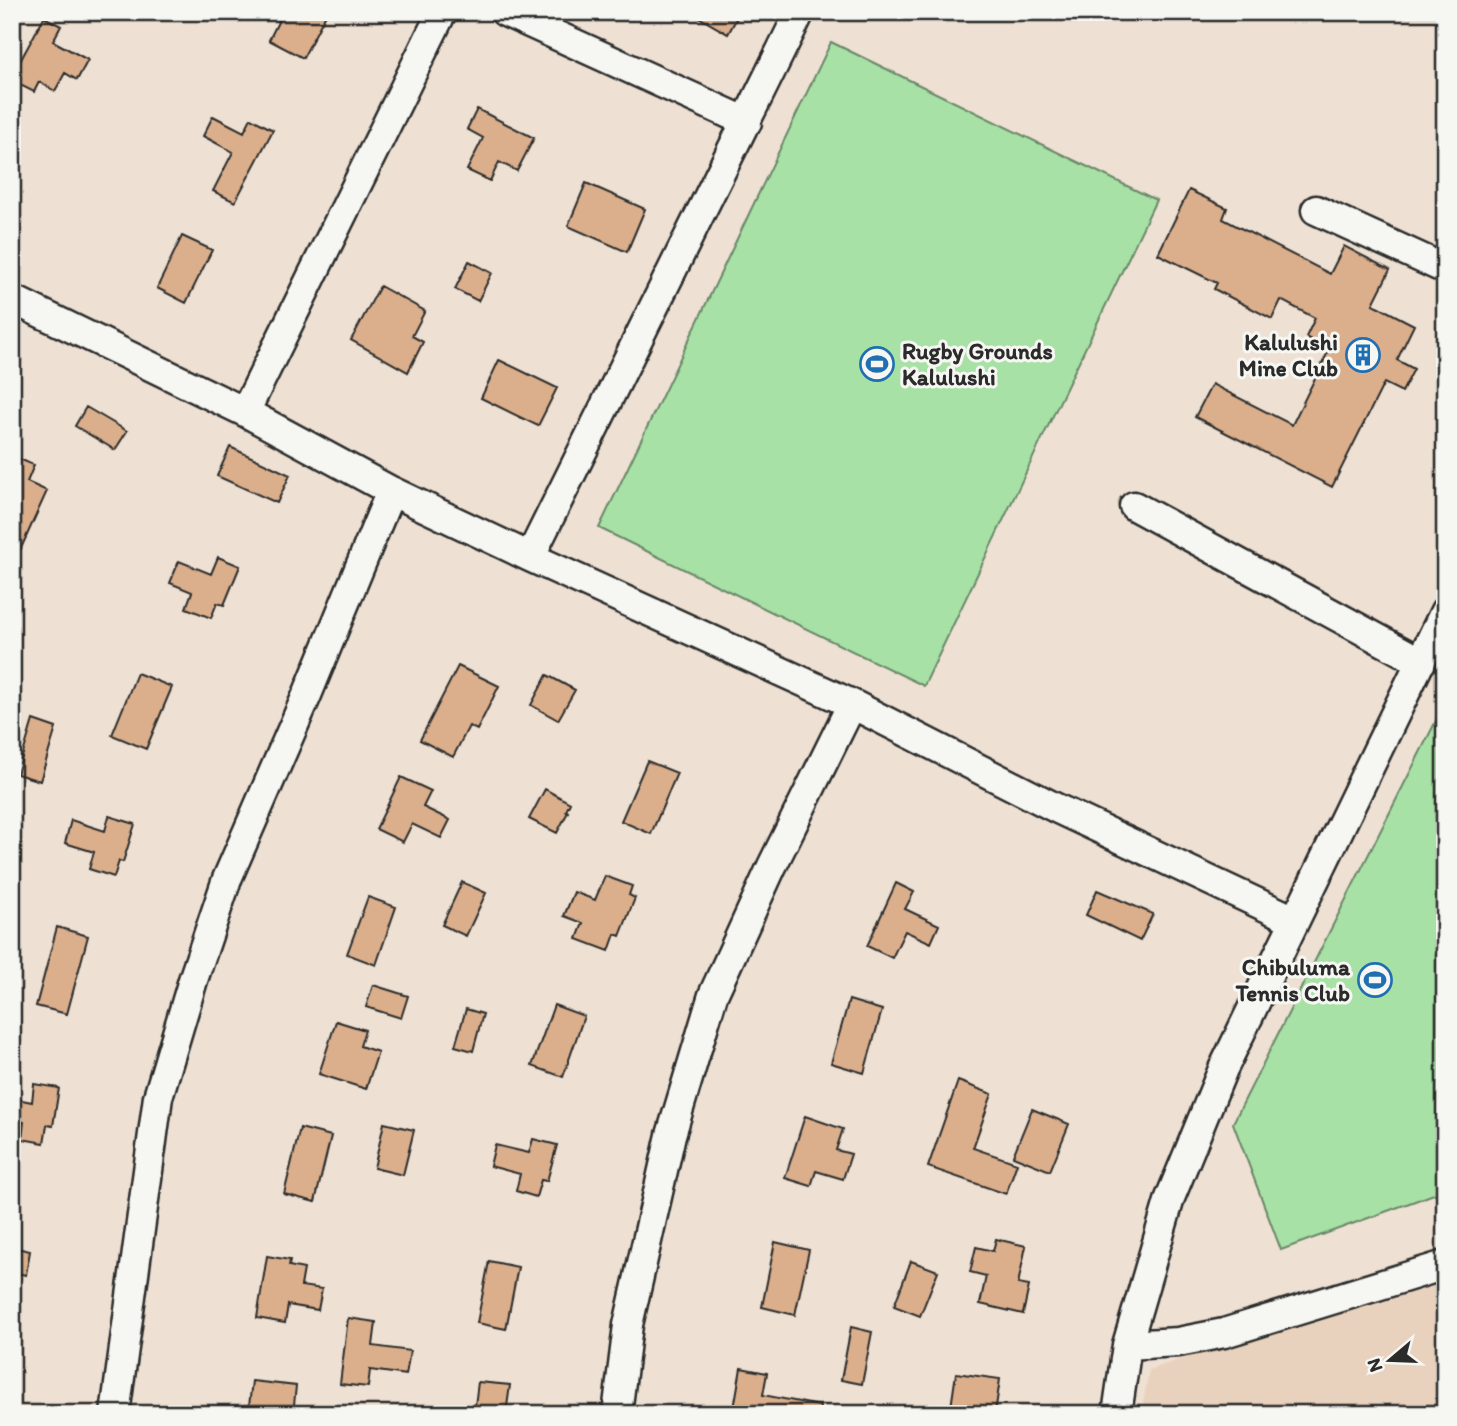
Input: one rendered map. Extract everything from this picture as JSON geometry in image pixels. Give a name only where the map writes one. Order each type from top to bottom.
[{"type":"street","points":[[245,412],[442,12]]},
{"type":"street","points":[[505,12],[747,122]]},
{"type":"street","points":[[530,557],[800,12]]},
{"type":"street","points":[[1316,210],[1445,269]]},
{"type":"street","points":[[12,299],[245,412],[391,491],[852,704],[1056,808],[1294,920]]},
{"type":"street","points":[[115,1414],[158,1097],[189,993],[227,879],[391,491]]},
{"type":"street","points":[[1134,506],[1421,662]]},
{"type":"street","points":[[1117,1414],[1127,1345],[1170,1198],[1223,1069],[1445,611]]},
{"type":"street","points":[[617,1414],[628,1325],[671,1135],[713,995],[772,866],[852,704]]},
{"type":"street","points":[[1127,1345],[1178,1342],[1224,1333],[1445,1265]]},
{"type":"shaded area","points":[[1445,1269],[1445,1414],[1141,1414],[1149,1370]]},
{"type":"green space","name":"Rugby Grounds Kalulushi","points":[[831,42],[1156,200],[924,686],[599,528]]},
{"type":"green space","name":"Chibuluma Tennis Club","points":[[1445,703],[1445,1190],[1281,1250],[1233,1123]]},
{"type":"building","points":[[283,12],[327,12],[303,58],[269,40]]},
{"type":"building","points":[[690,12],[740,12],[728,34]]},
{"type":"building","points":[[44,17],[61,26],[53,41],[88,60],[77,80],[65,73],[55,91],[39,82],[34,92],[12,81],[12,76]]},
{"type":"building","points":[[477,109],[534,138],[517,171],[499,162],[490,181],[467,170],[483,138],[467,129]]},
{"type":"building","points":[[213,116],[244,132],[251,118],[273,130],[235,202],[213,191],[233,152],[203,136]]},
{"type":"building","points":[[586,183],[645,209],[627,252],[568,226]]},
{"type":"building","name":"Kalulushi Mine Club","points":[[1189,190],[1227,208],[1223,219],[1330,274],[1344,246],[1390,270],[1373,304],[1414,325],[1397,360],[1414,369],[1402,392],[1384,383],[1332,487],[1195,417],[1212,384],[1292,425],[1329,350],[1306,337],[1315,318],[1281,300],[1272,319],[1214,289],[1217,283],[1158,254]]},
{"type":"building","points":[[182,236],[212,250],[186,303],[157,288]]},
{"type":"building","points":[[469,261],[492,273],[478,301],[455,289]]},
{"type":"building","points":[[380,286],[425,311],[412,336],[423,342],[408,372],[351,340]]},
{"type":"building","points":[[499,360],[557,388],[538,426],[481,398]]},
{"type":"building","points":[[86,407],[127,431],[115,450],[75,426]]},
{"type":"building","points":[[230,447],[290,475],[277,503],[217,476]]},
{"type":"building","points":[[12,456],[34,465],[27,482],[47,491],[12,568]]},
{"type":"building","points":[[218,557],[240,566],[224,605],[217,603],[211,618],[186,608],[192,592],[170,583],[179,561],[211,574]]},
{"type":"building","points":[[458,666],[499,686],[477,730],[469,726],[453,757],[420,740]]},
{"type":"building","points":[[137,673],[172,687],[146,749],[112,735]]},
{"type":"building","points":[[547,675],[575,690],[558,720],[531,705]]},
{"type":"building","points":[[33,720],[56,728],[40,781],[17,774]]},
{"type":"building","points":[[647,761],[677,773],[651,834],[621,821]]},
{"type":"building","points":[[401,777],[431,791],[423,807],[450,820],[441,838],[412,824],[403,842],[376,829]]},
{"type":"building","points":[[545,789],[570,803],[557,833],[529,819]]},
{"type":"building","points":[[109,816],[135,824],[123,862],[119,861],[114,877],[89,869],[94,852],[65,843],[71,820],[105,831]]},
{"type":"building","points":[[605,876],[632,886],[629,895],[635,898],[620,936],[615,934],[609,951],[577,939],[583,923],[564,916],[574,892],[595,900]]},
{"type":"building","points":[[462,882],[486,893],[466,936],[442,925]]},
{"type":"building","points":[[896,883],[914,892],[905,909],[939,925],[931,943],[905,931],[892,958],[867,946]]},
{"type":"building","points":[[1097,890],[1153,914],[1140,941],[1086,915]]},
{"type":"building","points":[[368,897],[396,907],[376,965],[347,954]]},
{"type":"building","points":[[57,927],[88,936],[67,1014],[36,1006]]},
{"type":"building","points":[[373,985],[408,996],[401,1018],[366,1007]]},
{"type":"building","points":[[849,1000],[882,1010],[864,1073],[831,1063]]},
{"type":"building","points":[[554,1005],[584,1016],[563,1077],[532,1066]]},
{"type":"building","points":[[466,1009],[483,1014],[473,1051],[455,1046]]},
{"type":"building","points":[[336,1021],[365,1030],[360,1046],[378,1052],[366,1089],[319,1074]]},
{"type":"building","points":[[958,1081],[992,1094],[973,1148],[1017,1163],[1006,1194],[928,1167]]},
{"type":"building","points":[[34,1084],[59,1088],[53,1126],[47,1125],[44,1143],[22,1139],[24,1122],[12,1120],[12,1098],[32,1102]]},
{"type":"building","points":[[1032,1109],[1069,1124],[1050,1171],[1013,1156]]},
{"type":"building","points":[[805,1116],[843,1129],[836,1150],[851,1154],[843,1179],[816,1171],[811,1186],[785,1178]]},
{"type":"building","points":[[384,1123],[414,1130],[403,1175],[374,1168]]},
{"type":"building","points":[[300,1128],[331,1136],[315,1202],[284,1194]]},
{"type":"building","points":[[533,1139],[557,1145],[547,1181],[541,1180],[536,1197],[516,1191],[520,1174],[490,1166],[495,1145],[529,1153]]},
{"type":"building","points":[[996,1239],[1026,1246],[1018,1284],[1029,1286],[1023,1314],[980,1304],[986,1276],[970,1272],[976,1247],[993,1251]]},
{"type":"building","points":[[775,1242],[809,1250],[795,1315],[762,1307]]},
{"type":"building","points":[[12,1247],[30,1251],[26,1275],[12,1272]]},
{"type":"building","points":[[267,1256],[290,1260],[289,1266],[304,1269],[301,1286],[322,1289],[318,1310],[288,1305],[285,1323],[257,1318]]},
{"type":"building","points":[[489,1261],[518,1267],[506,1329],[477,1323]]},
{"type":"building","points":[[911,1261],[938,1271],[920,1316],[894,1306]]},
{"type":"building","points":[[348,1318],[376,1322],[373,1346],[410,1351],[406,1375],[370,1370],[368,1387],[340,1384]]},
{"type":"building","points":[[851,1327],[872,1332],[862,1384],[841,1380]]},
{"type":"building","points":[[741,1368],[767,1373],[763,1395],[820,1406],[819,1414],[733,1414]]},
{"type":"building","points":[[956,1373],[1000,1379],[995,1414],[950,1414]]},
{"type":"building","points":[[252,1381],[296,1386],[293,1414],[248,1414]]},
{"type":"building","points":[[478,1382],[510,1385],[506,1414],[474,1414]]},
{"type":"place","name":"Kalulushi Mine Club","points":[[1363,355]]},
{"type":"place","name":"Rugby Grounds Kalulushi","points":[[877,364]]},
{"type":"place","name":"Chibuluma Tennis Club","points":[[1375,980]]}]
